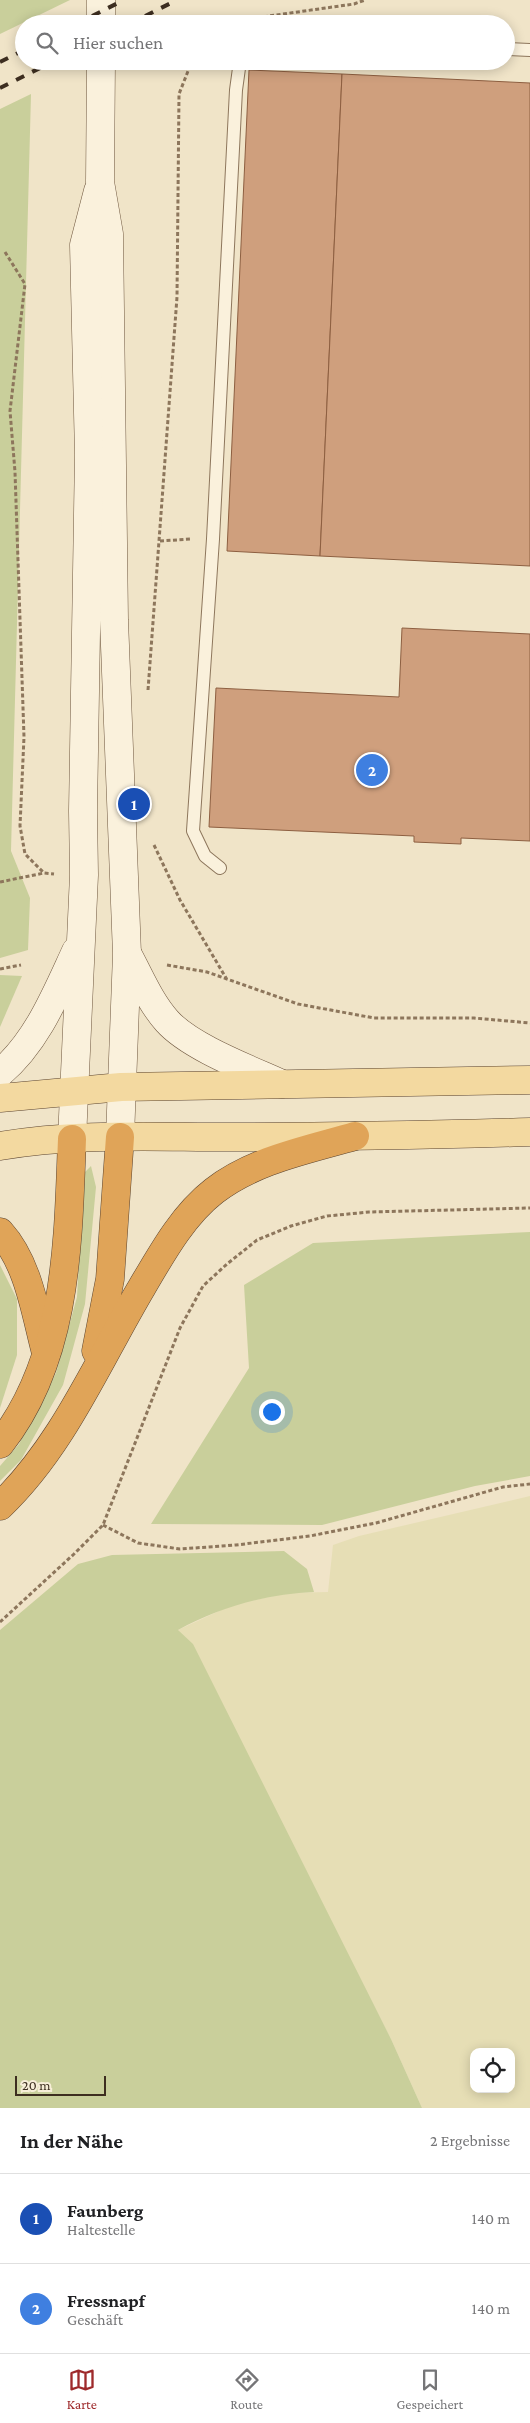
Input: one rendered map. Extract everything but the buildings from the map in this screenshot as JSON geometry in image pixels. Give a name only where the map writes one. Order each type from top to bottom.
[{"type":"highway","points":[[0,1506],[37,1463],[69,1420],[87,1383],[154,1266],[183,1222],[214,1191],[250,1169],[293,1153],[355,1136]]},
{"type":"highway","points":[[87,1383],[110,1279],[120,1137]]},
{"type":"highway","points":[[0,1444],[10,1431],[36,1384],[58,1315],[65,1270],[72,1139]]},
{"type":"highway","points":[[0,1232],[10,1243],[25,1275],[46,1353]]},
{"type":"main road","points":[[100,15],[101,0]]},
{"type":"main road","points":[[100,70],[100,182],[109,234],[114,620],[127,954],[120,1137]]},
{"type":"main road","points":[[72,1139],[83,936],[84,875],[83,810],[89,454],[84,245],[100,182]]},
{"type":"main road","points":[[0,1073],[13,1062],[31,1038],[54,998],[83,936]]},
{"type":"main road","points":[[127,954],[154,1004],[168,1023],[212,1051],[282,1084]]},
{"type":"main road","points":[[0,1098],[122,1087],[530,1080]]},
{"type":"main road","points":[[0,1146],[72,1139],[120,1137],[355,1136],[530,1132]]},
{"type":"lane","points":[[515,49],[530,50]]},
{"type":"lane","points":[[220,868],[205,856],[193,831],[213,539],[236,90],[239,70]]},
{"type":"path","points":[[273,15],[354,4],[365,0]]},
{"type":"path","points":[[148,693],[177,297],[179,94],[188,70]]},
{"type":"path","points":[[5,252],[25,284],[10,411],[15,472],[24,737],[20,826],[25,854],[44,874]]},
{"type":"path","points":[[160,541],[213,539]]},
{"type":"path","points":[[152,841],[180,900],[226,978]]},
{"type":"path","points":[[0,882],[44,874],[84,875]]},
{"type":"path","points":[[0,968],[21,965]]},
{"type":"path","points":[[167,965],[226,978],[298,1004],[374,1018],[474,1018],[530,1023]]},
{"type":"path","points":[[0,1622],[103,1525],[180,1328],[203,1286],[257,1240],[291,1226],[327,1216],[378,1212],[530,1208]]},
{"type":"path","points":[[103,1525],[138,1543],[180,1549],[236,1545],[310,1536],[376,1523],[503,1488],[530,1484]]},
{"type":"shaded area","points":[[530,1496],[530,2108],[422,2108],[391,2039],[178,1630],[232,1605],[287,1593],[328,1592],[333,1545],[359,1536]]},
{"type":"green space","points":[[0,0],[70,0],[39,15],[15,15],[15,27],[0,34]]},
{"type":"green space","points":[[31,94],[11,851],[30,898],[28,950],[0,958],[0,109]]},
{"type":"green space","points":[[0,975],[22,976],[0,1027]]},
{"type":"green space","points":[[91,1166],[96,1187],[85,1304],[63,1385],[21,1460],[0,1481],[0,1466],[19,1444],[56,1373],[77,1297],[84,1173]]},
{"type":"green space","points":[[530,1232],[530,1476],[475,1486],[322,1525],[151,1524],[249,1368],[244,1285],[313,1243]]},
{"type":"green space","points":[[0,1265],[17,1299],[17,1355],[0,1408]]},
{"type":"green space","points":[[284,1551],[307,1569],[314,1592],[296,1593],[244,1603],[227,1608],[178,1630],[193,1644],[391,2039],[422,2108],[0,2108],[0,1630],[78,1564],[112,1555]]},
{"type":"railway","points":[[94,15],[124,0]]},
{"type":"railway","points":[[147,15],[177,0]]},
{"type":"railway","points":[[0,62],[15,54]]},
{"type":"railway","points":[[0,88],[36,70]]},
{"type":"place","name":"Fressnapf","points":[[372,770]]},
{"type":"place","name":"Faunberg","points":[[134,804]]}]
